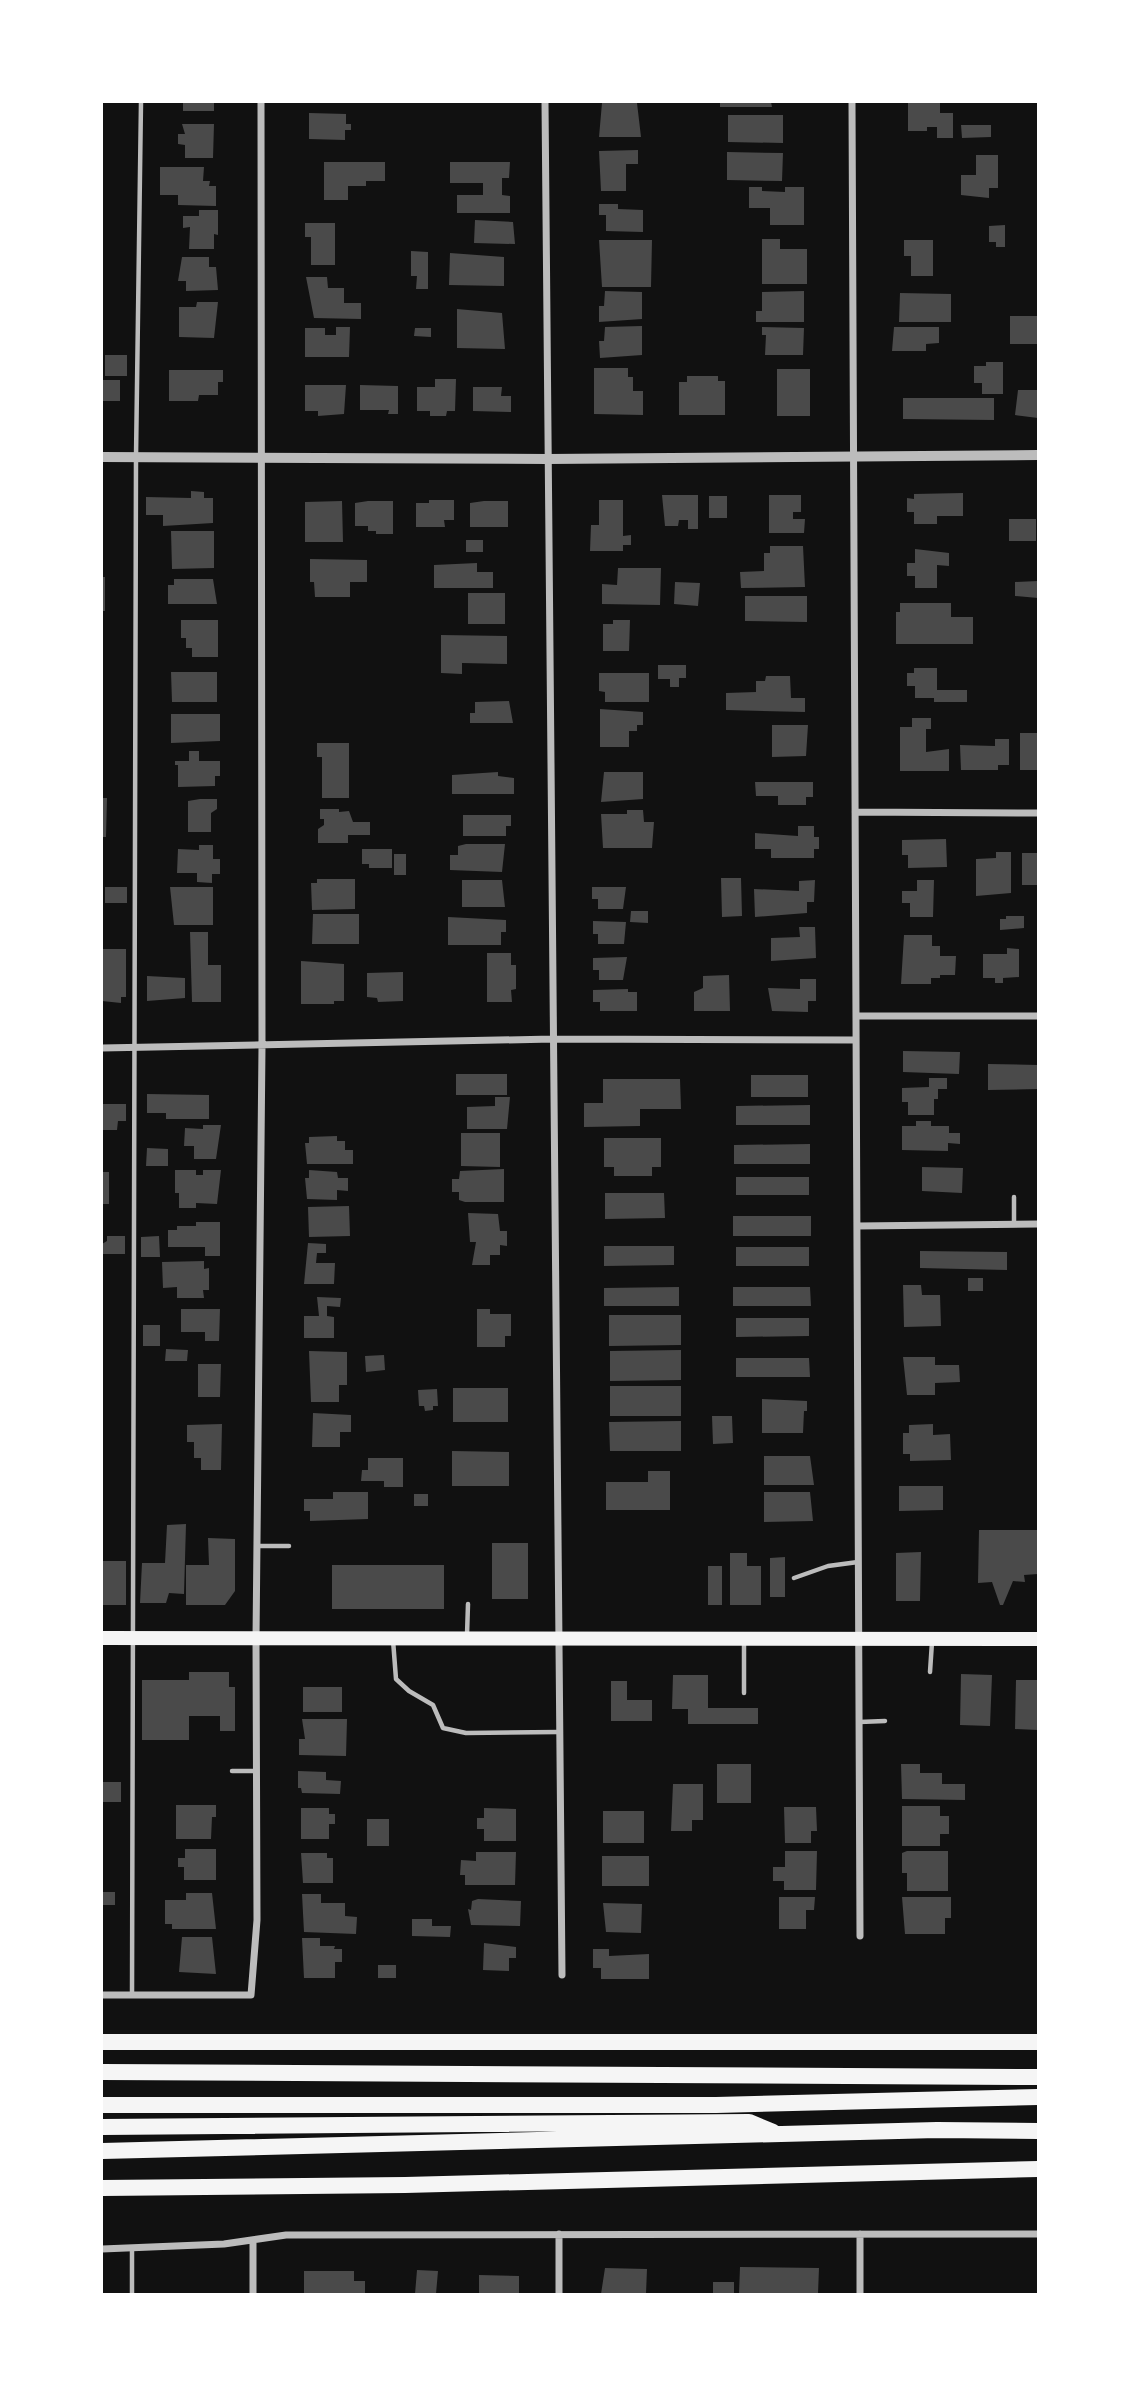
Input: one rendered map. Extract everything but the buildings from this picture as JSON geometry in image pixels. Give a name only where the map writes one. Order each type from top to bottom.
[{"type":"highway","points":[[102,2042],[1038,2042]]},
{"type":"highway","points":[[102,2073],[1038,2077]]},
{"type":"highway","points":[[102,2105],[716,2105],[1038,2097]]},
{"type":"highway","points":[[102,2127],[749,2122],[780,2135]]},
{"type":"highway","points":[[102,2151],[1038,2131]]},
{"type":"highway","points":[[102,2188],[433,2184],[1038,2169]]},
{"type":"main road","points":[[102,1638],[1038,1639]]},
{"type":"street","points":[[102,1995],[251,1994],[257,1920],[256,1639],[262,1047],[261,102]]},
{"type":"street","points":[[545,102],[562,1975]]},
{"type":"street","points":[[852,102],[860,1936]]},
{"type":"street","points":[[102,457],[548,459],[1038,455]]},
{"type":"street","points":[[855,812],[1038,813]]},
{"type":"street","points":[[856,1016],[1038,1016]]},
{"type":"street","points":[[102,1048],[262,1047],[553,1039],[856,1040]]},
{"type":"street","points":[[857,1226],[1038,1224]]},
{"type":"street","points":[[559,2234],[559,2294]]},
{"type":"street","points":[[860,2234],[860,2294]]},
{"type":"street","points":[[102,2249],[132,2250],[286,2235],[1038,2234]]},
{"type":"street","points":[[253,2240],[253,2294]]},
{"type":"lane","points":[[132,1995],[136,457],[141,102]]},
{"type":"lane","points":[[1014,1197],[1014,1224]]},
{"type":"lane","points":[[258,1546],[289,1546]]},
{"type":"lane","points":[[794,1578],[828,1566],[859,1562]]},
{"type":"lane","points":[[467,1639],[468,1604]]},
{"type":"lane","points":[[393,1639],[396,1679],[409,1691],[433,1705],[443,1728],[466,1733],[559,1732]]},
{"type":"lane","points":[[744,1639],[744,1693]]},
{"type":"lane","points":[[930,1672],[932,1639]]},
{"type":"lane","points":[[859,1722],[885,1721]]},
{"type":"lane","points":[[232,1771],[257,1771]]},
{"type":"lane","points":[[132,2250],[132,2294]]}]
